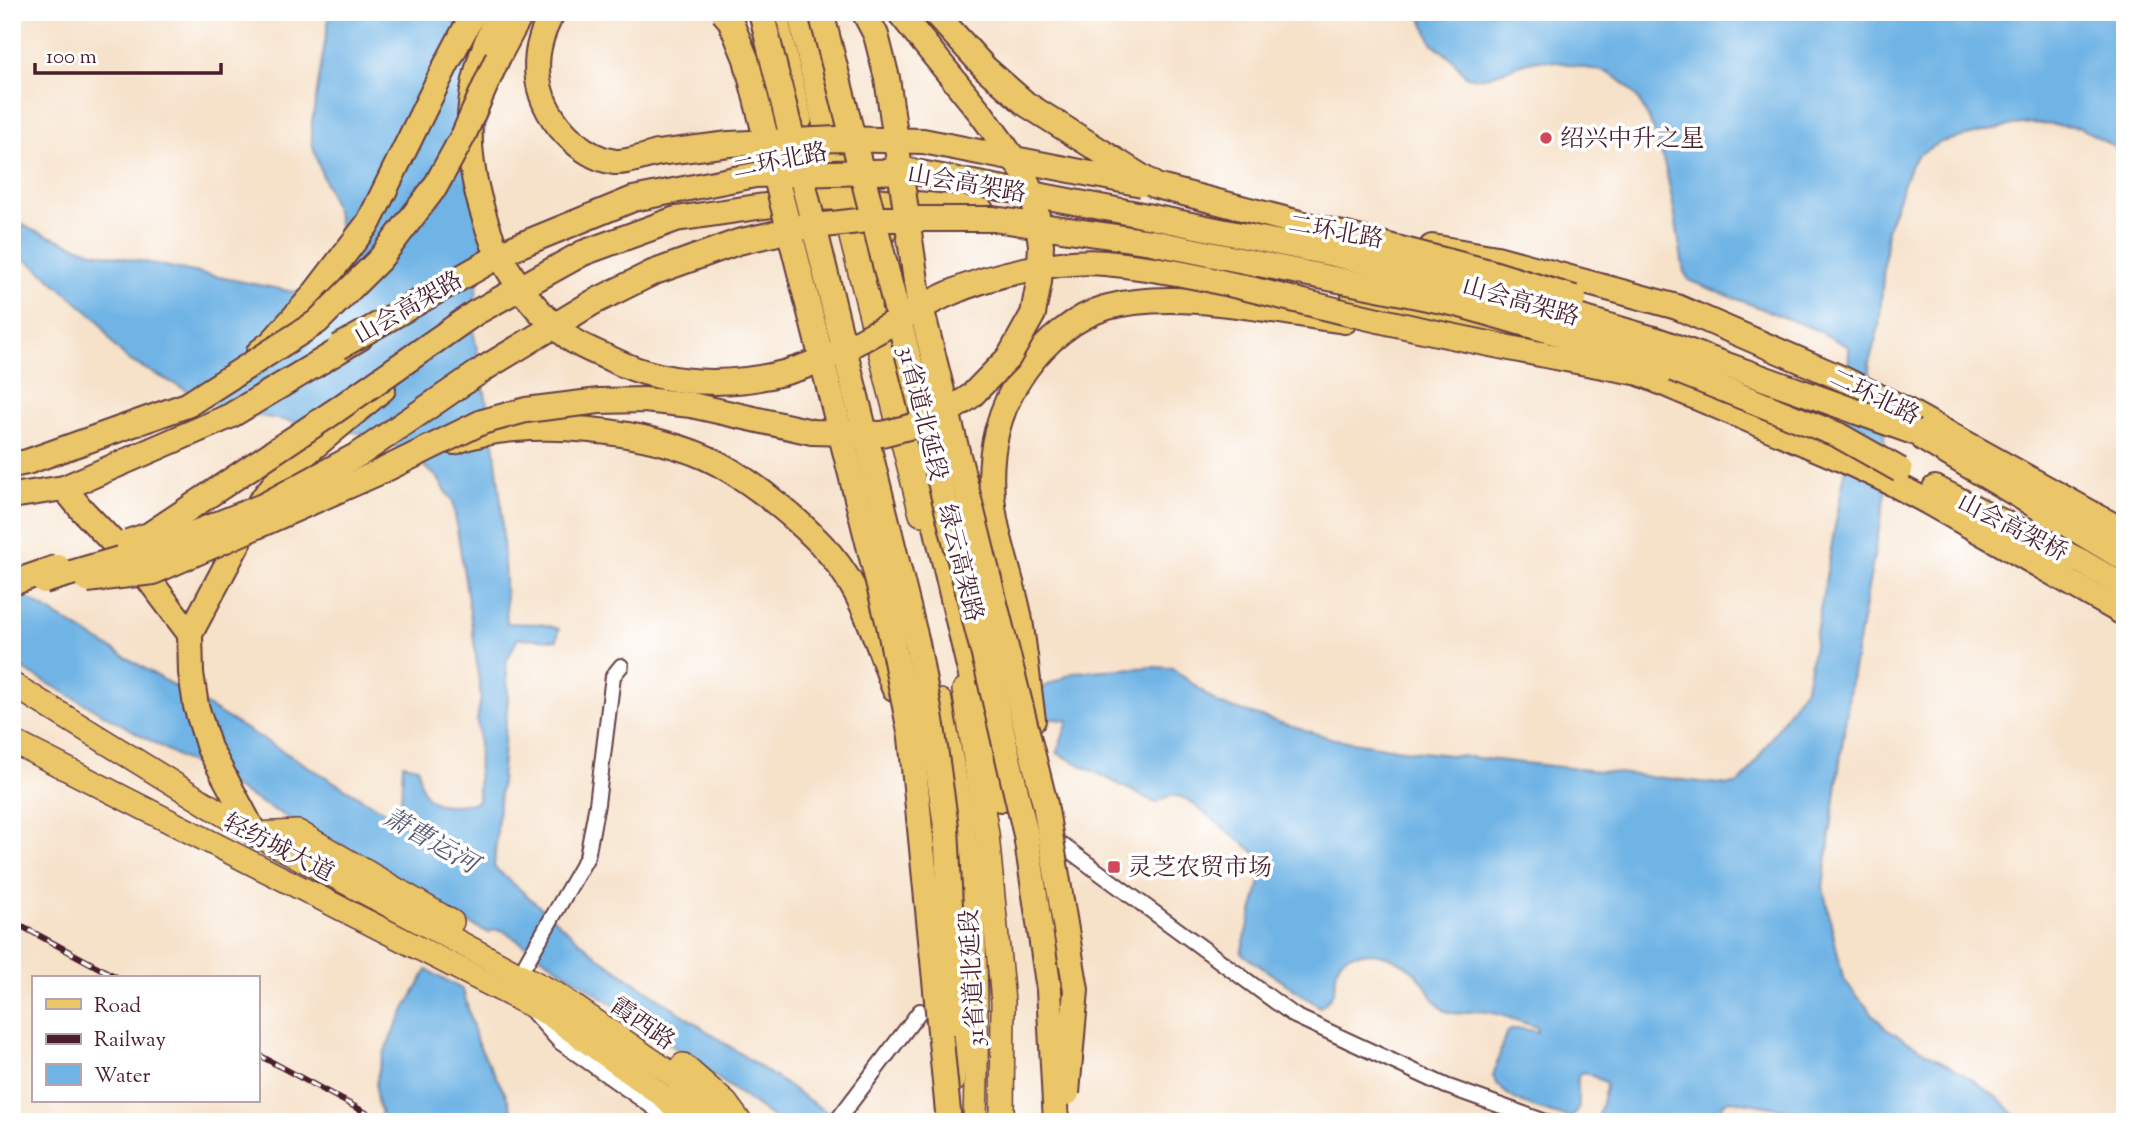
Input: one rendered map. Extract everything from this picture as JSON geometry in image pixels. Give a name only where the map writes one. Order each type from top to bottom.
[{"type":"highway","points":[[187,405],[272,342],[311,298],[369,222],[474,12]]},
{"type":"highway","points":[[499,12],[481,58],[471,101],[469,143],[472,173],[494,245],[511,277],[531,302],[574,341],[648,376],[704,382],[757,380],[816,362],[949,293],[995,276],[1050,266],[1102,263],[1178,273],[1428,332],[1640,373],[1895,476],[1928,502],[2125,614]]},
{"type":"highway","points":[[12,465],[187,405],[317,322],[380,259],[435,187],[463,136],[498,57],[522,12]]},
{"type":"highway","points":[[553,12],[538,44],[537,76],[544,105],[561,130],[585,152],[616,162],[658,153],[729,144],[837,139],[923,141],[1156,186],[1486,271],[1660,325],[1856,401],[1916,433]]},
{"type":"highway","points":[[723,12],[730,20],[749,72],[889,625],[911,737],[951,1122]]},
{"type":"highway","points":[[761,12],[899,564],[932,726],[946,827],[954,973],[951,1122]]},
{"type":"highway","name":"绿云高架路","points":[[821,12],[987,667],[1026,835],[1049,990],[1056,1122]]},
{"type":"highway","points":[[864,12],[876,35],[887,78],[918,295],[1045,804]]},
{"type":"highway","points":[[382,471],[482,422],[526,410],[599,401],[644,400],[691,405],[812,432],[882,434],[936,420],[971,396],[1009,358],[1032,314],[1039,282],[1041,245],[1036,209],[1024,173],[980,112],[899,12]]},
{"type":"highway","points":[[934,12],[985,68],[1026,104],[1156,186]]},
{"type":"highway","name":"二环北路","points":[[12,496],[64,488],[230,416],[511,247],[622,197],[780,156],[819,150],[929,144],[1072,178],[1290,223],[1497,258],[1677,307],[1841,378],[1902,408],[2125,532]]},
{"type":"highway","name":"山会高架路","points":[[12,486],[30,484],[133,449],[215,417],[513,248],[633,199],[755,175],[910,171],[1347,257],[1475,287],[1657,340],[1916,433]]},
{"type":"highway","points":[[12,584],[149,535],[335,411],[475,313],[583,253],[676,219],[830,198],[1027,215],[1140,238],[1438,316],[1642,374],[1841,458],[1895,476]]},
{"type":"highway","points":[[869,303],[871,251],[888,226],[920,204]]},
{"type":"highway","name":"山会高架路","points":[[44,581],[157,548],[263,506],[361,453],[485,368],[592,303],[652,273],[738,243],[774,234],[799,228],[875,219],[994,219],[1151,243],[1457,304],[1648,359],[1838,435],[1895,476]]},
{"type":"highway","points":[[871,251],[1000,799]]},
{"type":"highway","points":[[1064,1122],[1076,990],[1045,804],[1018,614],[995,520],[991,475],[993,449],[1002,411],[1035,356],[1054,337],[1106,308],[1139,301],[1170,300],[1229,305],[1428,332]]},
{"type":"highway","points":[[255,834],[209,748],[196,706],[190,641],[260,502],[281,477],[475,313]]},
{"type":"highway","points":[[12,584],[102,579],[153,572],[382,471],[469,436],[531,428],[593,428],[668,444],[718,463],[787,511],[831,556],[867,612],[911,737]]},
{"type":"highway","name":"山会高架桥","points":[[1916,433],[2088,551],[2125,589]]},
{"type":"highway","name":"山会高架桥","points":[[1895,476],[2088,551],[2125,557]]},
{"type":"highway","points":[[64,488],[150,581],[190,641]]},
{"type":"main road","points":[[775,12],[819,150]]},
{"type":"main road","name":"31省道北延段","points":[[799,12],[819,150],[830,198],[869,303],[960,665],[987,834],[1003,1002],[1002,1122]]},
{"type":"main road","points":[[830,198],[904,552],[934,670],[964,832],[978,1022],[975,1122]]},
{"type":"main road","points":[[12,684],[255,834],[298,832],[433,932],[489,962],[527,974],[650,1041],[717,1096],[740,1122]]},
{"type":"main road","name":"轻纺城大道","points":[[12,741],[433,932],[489,962]]},
{"type":"main road","points":[[951,1122],[958,979],[969,882]]},
{"type":"main road","name":"霞西路","points":[[527,974],[550,1015],[663,1096],[687,1122]]},
{"type":"main road","name":"霞西路","points":[[527,974],[676,1077],[717,1122]]},
{"type":"street","points":[[621,666],[613,676],[597,804],[587,857],[557,909],[527,974],[560,1042],[654,1108],[666,1122]]},
{"type":"street","points":[[1000,799],[1295,1017],[1446,1086],[1546,1122]]},
{"type":"street","points":[[841,1116],[920,1010]]},
{"type":"water","name":"萧曹运河","points":[[330,12],[478,12],[489,109],[478,165],[486,224],[472,324],[493,435],[501,502],[507,623],[541,624],[559,629],[557,640],[518,638],[506,662],[508,696],[494,867],[598,957],[841,1122],[779,1122],[643,1025],[502,930],[489,933],[445,911],[433,899],[12,663],[12,589],[386,813],[395,812],[401,801],[403,764],[418,767],[423,791],[434,802],[451,805],[475,803],[478,800],[477,721],[481,698],[472,626],[453,502],[437,477],[407,452],[370,435],[225,410],[128,360],[114,346],[99,321],[39,269],[12,251],[12,218],[32,230],[90,251],[294,292],[307,289],[342,245],[338,219],[312,140],[312,122]]},
{"type":"water","points":[[1419,12],[2125,12],[2125,153],[2081,128],[2034,123],[2013,125],[1941,142],[1918,155],[1911,164],[1887,229],[1879,327],[1869,363],[1871,381],[1883,400],[1886,491],[1851,680],[1823,887],[1843,978],[1850,988],[1886,1029],[1969,1077],[2003,1102],[2021,1122],[1857,1122],[1731,1100],[1723,1105],[1718,1122],[1597,1122],[1605,1082],[1584,1072],[1579,1074],[1578,1080],[1578,1110],[1569,1118],[1525,1104],[1506,1093],[1493,1076],[1506,1033],[1517,1029],[1537,1032],[1537,1027],[1486,1012],[1459,1014],[1444,1010],[1420,978],[1407,966],[1383,955],[1366,953],[1350,955],[1340,962],[1332,994],[1320,1007],[1241,953],[1266,861],[1188,800],[1171,796],[1156,803],[1057,753],[1068,721],[1025,714],[1023,697],[1075,672],[1172,668],[1219,704],[1334,739],[1403,750],[1729,785],[1739,783],[1746,776],[1806,686],[1846,465],[1849,347],[1817,330],[1690,281],[1684,272],[1664,161],[1643,107],[1627,86],[1605,72],[1544,60],[1521,64],[1486,77],[1467,77],[1453,60],[1432,43]]},
{"type":"water","points":[[427,970],[463,990],[477,1042],[506,1095],[516,1122],[376,1122],[382,1112],[376,1098],[381,1061],[399,1020]]},
{"type":"railway","points":[[12,921],[114,976]]},
{"type":"railway","points":[[259,1055],[383,1122]]},
{"type":"place","name":"绍兴中升之星","points":[[1546,138]]},
{"type":"place","name":"灵芝农贸市场","points":[[1114,867]]}]
